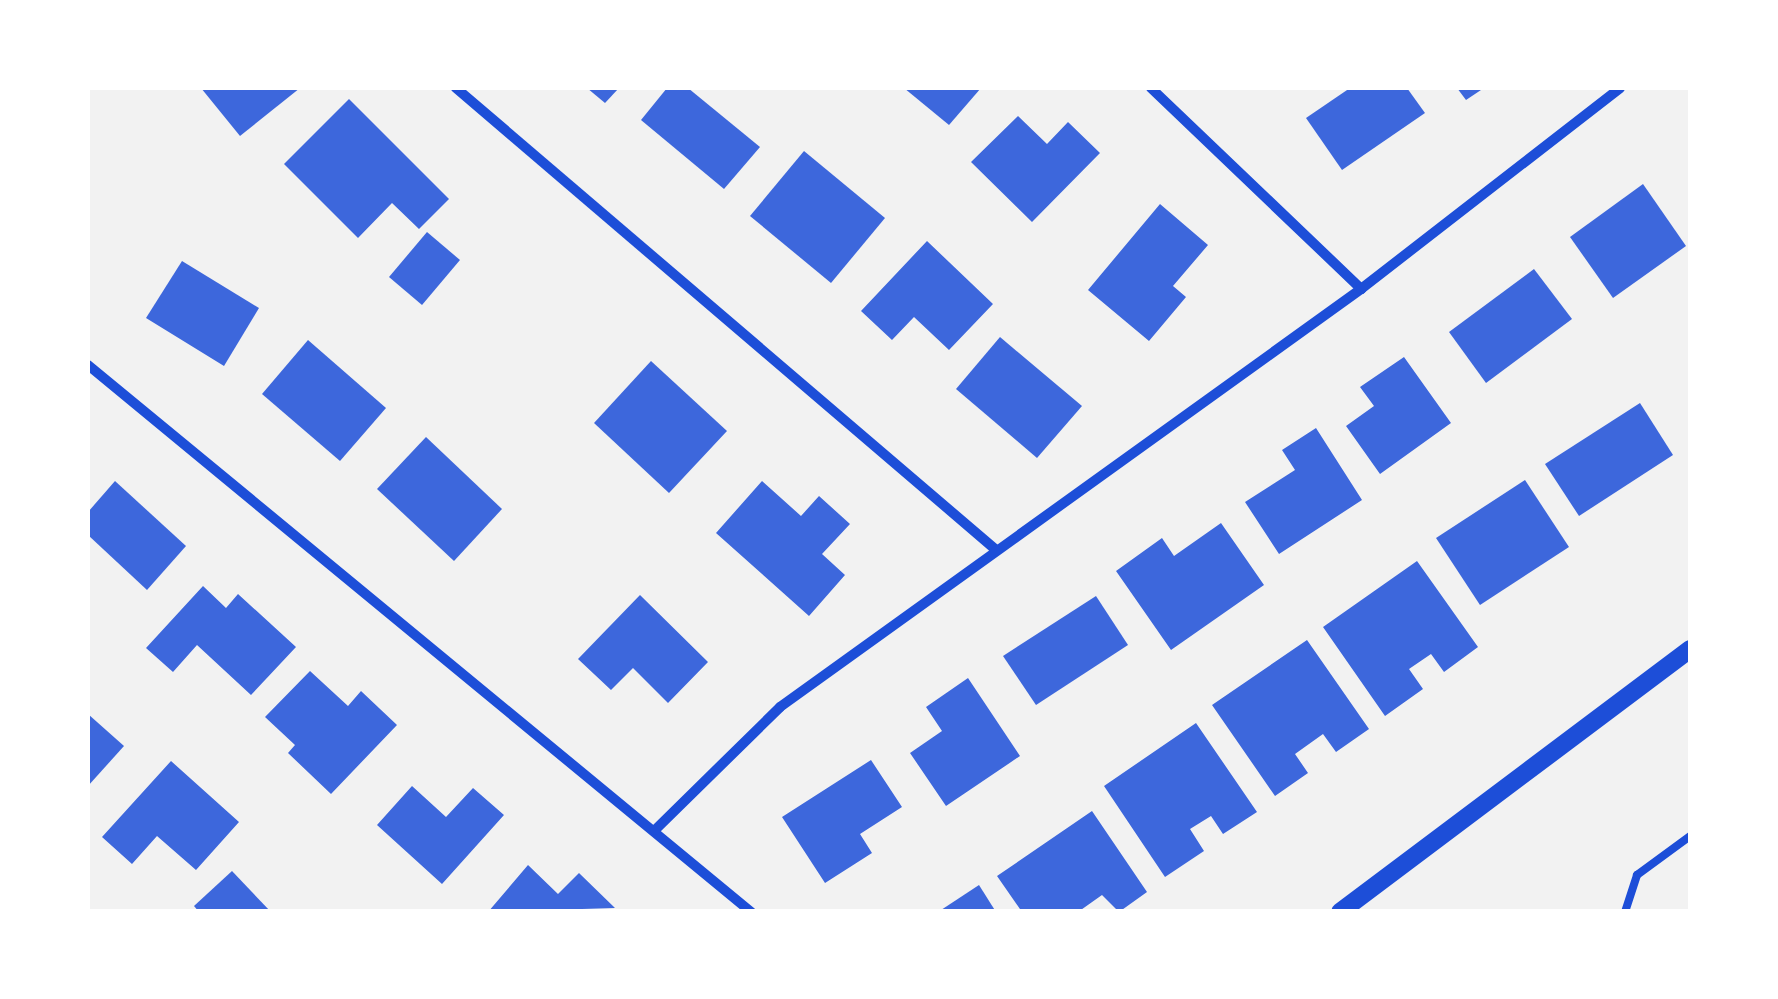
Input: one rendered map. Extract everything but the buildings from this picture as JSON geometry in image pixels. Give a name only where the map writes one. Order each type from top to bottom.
[{"type":"street","points":[[456,88],[996,549]]},
{"type":"street","points":[[1151,88],[1361,289]]},
{"type":"street","points":[[655,830],[780,708],[1361,289],[1620,88]]},
{"type":"street","points":[[88,364],[751,912]]},
{"type":"street","points":[[1340,912],[1690,650]]},
{"type":"lane","points":[[1625,912],[1637,874],[1690,836]]}]
